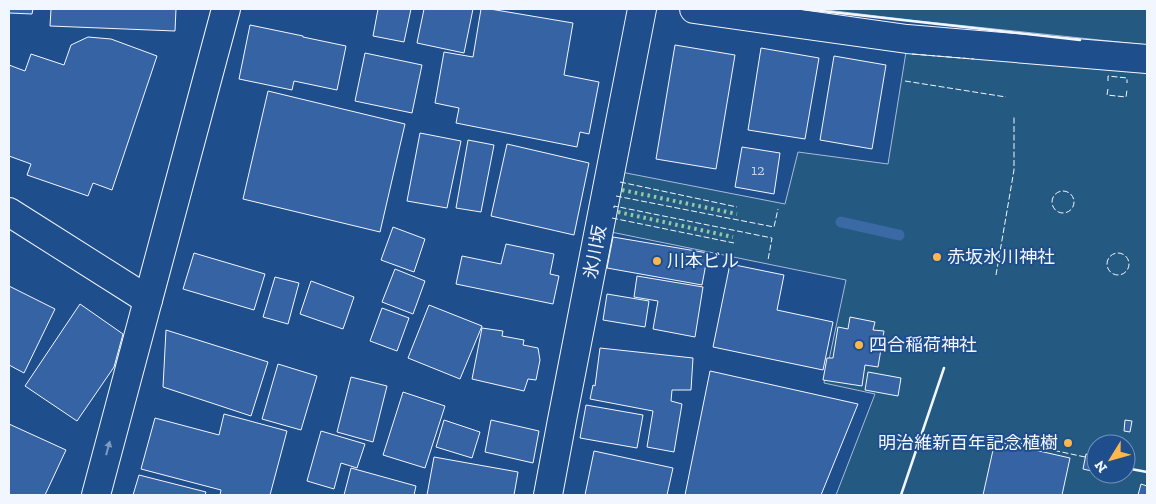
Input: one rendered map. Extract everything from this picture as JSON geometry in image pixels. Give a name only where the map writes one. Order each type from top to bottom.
[{"type":"street","points":[[96,495],[226,9]]},
{"type":"street","name":"氷川坂","points":[[548,495],[642,9]]},
{"type":"street","points":[[694,9],[907,39],[1147,59]]},
{"type":"street","points":[[9,212],[148,300]]},
{"type":"shaded area","points":[[818,9],[1147,9],[1147,45],[919,21]]},
{"type":"shaded area","name":"赤坂氷川神社","points":[[906,52],[1147,68],[1147,495],[836,495],[875,394],[824,383],[846,280],[611,232],[621,172],[785,204],[798,152],[888,164]]},
{"type":"building","points":[[9,9],[33,9],[32,14],[9,13]]},
{"type":"building","points":[[51,9],[176,9],[175,31],[50,26]]},
{"type":"building","points":[[378,9],[411,9],[404,42],[373,36]]},
{"type":"building","points":[[424,9],[473,9],[464,53],[417,43]]},
{"type":"building","points":[[481,9],[573,23],[564,75],[599,82],[589,134],[580,132],[577,147],[456,123],[459,108],[435,103],[444,52],[473,57]]},
{"type":"building","points":[[250,25],[346,46],[337,90],[294,81],[292,90],[239,79]]},
{"type":"building","points":[[88,37],[111,39],[157,56],[112,190],[93,183],[88,196],[27,175],[31,164],[9,156],[9,65],[25,71],[31,54],[64,65],[71,45]]},
{"type":"building","points":[[675,45],[735,55],[716,169],[656,159]]},
{"type":"building","points":[[761,48],[819,58],[805,139],[748,130]]},
{"type":"building","points":[[365,53],[422,65],[412,113],[355,101]]},
{"type":"building","points":[[834,56],[886,65],[872,149],[820,140]]},
{"type":"building","points":[[268,91],[405,124],[380,232],[243,199]]},
{"type":"building","points":[[420,133],[461,141],[447,208],[407,201]]},
{"type":"building","points":[[468,140],[494,145],[481,212],[456,208]]},
{"type":"building","points":[[507,144],[589,163],[574,235],[491,216]]},
{"type":"building","points":[[742,147],[780,153],[774,194],[735,187]]},
{"type":"building","points":[[393,227],[425,239],[414,272],[381,260]]},
{"type":"building","name":"川本ビル","points":[[613,237],[708,253],[702,285],[607,268]]},
{"type":"building","points":[[506,244],[554,254],[550,274],[559,276],[553,304],[456,284],[462,256],[501,264]]},
{"type":"building","points":[[194,253],[265,274],[254,310],[183,289]]},
{"type":"building","points":[[730,264],[784,275],[777,310],[833,322],[823,370],[713,347]]},
{"type":"building","points":[[395,269],[425,281],[413,314],[382,302]]},
{"type":"building","points":[[637,276],[703,287],[695,337],[653,329],[658,301],[634,297]]},
{"type":"building","points":[[275,277],[299,283],[288,324],[263,317]]},
{"type":"building","points":[[311,281],[354,297],[343,329],[300,314]]},
{"type":"building","points":[[9,286],[55,309],[24,373],[9,365]]},
{"type":"building","points":[[607,294],[649,301],[645,327],[603,320]]},
{"type":"building","points":[[80,304],[123,334],[114,367],[77,421],[25,386]]},
{"type":"building","points":[[429,305],[482,326],[460,379],[408,358]]},
{"type":"building","points":[[382,308],[409,318],[397,351],[370,341]]},
{"type":"building","name":"四合稲荷神社","points":[[850,317],[875,322],[873,330],[884,331],[878,367],[865,365],[862,386],[823,380],[827,358],[833,358],[838,327],[848,329]]},
{"type":"building","points":[[482,328],[503,331],[502,336],[524,340],[523,345],[538,348],[540,360],[536,380],[528,379],[524,391],[472,379]]},
{"type":"building","points":[[166,330],[268,362],[251,416],[163,387]]},
{"type":"building","points":[[600,348],[693,358],[691,390],[672,390],[671,401],[682,404],[674,452],[647,447],[653,411],[590,399],[593,385],[595,386]]},
{"type":"building","points":[[278,364],[317,376],[301,430],[262,419]]},
{"type":"building","points":[[710,371],[858,404],[821,495],[685,495]]},
{"type":"building","points":[[868,372],[901,378],[898,396],[865,390]]},
{"type":"building","points":[[351,377],[387,386],[373,442],[337,432]]},
{"type":"building","points":[[403,392],[445,406],[425,468],[383,455]]},
{"type":"building","points":[[586,405],[643,415],[637,448],[580,438]]},
{"type":"building","points":[[224,414],[287,431],[270,495],[220,495],[221,490],[141,469],[155,418],[219,435]]},
{"type":"building","points":[[444,420],[480,432],[472,458],[436,447]]},
{"type":"building","points":[[491,420],[539,431],[533,463],[485,452]]},
{"type":"building","points":[[1125,420],[1132,421],[1130,432],[1124,431]]},
{"type":"building","points":[[9,424],[66,450],[45,495],[9,495]]},
{"type":"building","points":[[321,431],[365,444],[357,468],[341,463],[334,489],[307,481]]},
{"type":"building","points":[[995,441],[1070,458],[1062,495],[983,495]]},
{"type":"building","points":[[594,451],[673,468],[667,495],[585,495]]},
{"type":"building","points":[[1086,454],[1086,470],[1083,469]]},
{"type":"building","points":[[434,457],[518,472],[514,495],[427,495]]},
{"type":"building","points":[[351,468],[416,486],[414,495],[344,495]]},
{"type":"building","points":[[139,475],[206,492],[205,495],[133,495]]},
{"type":"building","points":[[1141,484],[1147,486],[1147,495],[1138,495]]},
{"type":"waterway","points":[[841,222],[899,235]]},
{"type":"hedge","points":[[622,190],[737,214]]},
{"type":"hedge","points":[[618,212],[733,237]]},
{"type":"fence","points":[[912,54],[974,59]]},
{"type":"fence","points":[[1108,81],[1108,76],[1127,78],[1127,83]]},
{"type":"fence","points":[[905,81],[1006,97]]},
{"type":"fence","points":[[1108,89],[1107,95],[1126,97],[1127,90]]},
{"type":"fence","points":[[996,275],[1014,170],[1014,117]]},
{"type":"fence","points":[[620,182],[737,207]]},
{"type":"fence","points":[[1063,191],[1071,194],[1074,202],[1071,210],[1063,213],[1055,210],[1052,202],[1055,194],[1063,191]]},
{"type":"fence","points":[[616,196],[774,227],[778,209]]},
{"type":"fence","points":[[614,208],[614,206],[772,238],[768,260]]},
{"type":"fence","points":[[612,218],[734,243]]},
{"type":"fence","points":[[1118,253],[1126,256],[1129,264],[1126,272],[1118,275],[1110,272],[1107,264],[1110,256],[1118,253]]},
{"type":"fence","points":[[996,438],[1085,457]]},
{"type":"wall","points":[[804,9],[1080,40]]},
{"type":"wall","points":[[901,495],[944,368]]},
{"type":"wall","points":[[1136,470],[1147,472]]},
{"type":"place","name":"赤坂氷川神社","points":[[937,257]]},
{"type":"place","name":"川本ビル","points":[[657,261]]},
{"type":"place","name":"四合稲荷神社","points":[[859,345]]},
{"type":"place","name":"明治維新百年記念植樹","points":[[1068,443]]}]
